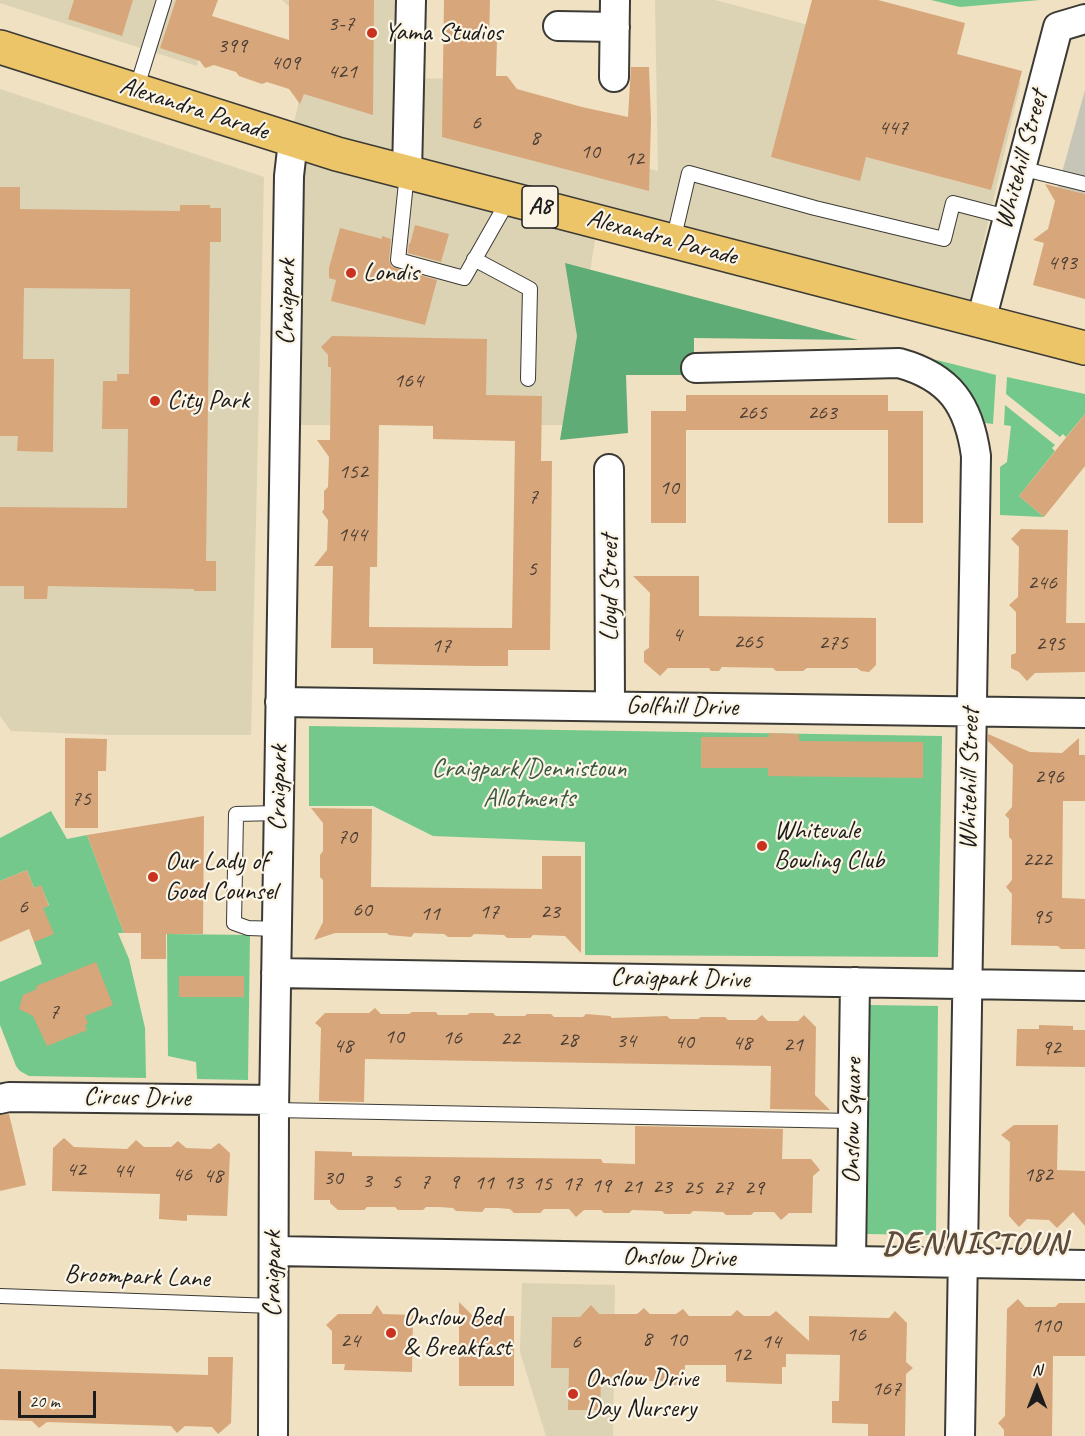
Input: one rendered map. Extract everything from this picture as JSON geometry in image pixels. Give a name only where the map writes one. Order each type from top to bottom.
[{"type":"main road","name":"Alexandra Parade","points":[[0,47],[293,141],[1085,348]]},
{"type":"street","points":[[407,172],[411,0]]},
{"type":"street","points":[[558,26],[615,14],[614,77]]},
{"type":"street","name":"Whitehill Street","points":[[981,321],[1058,27],[1085,19]]},
{"type":"street","name":"Craigpark","points":[[273,1436],[278,813],[289,188],[293,141]]},
{"type":"street","name":"Whitehill Street","points":[[696,368],[899,363],[917,368],[936,378],[953,392],[964,410],[973,436],[976,456],[960,1436]]},
{"type":"street","name":"Lloyd Street","points":[[609,469],[610,706]]},
{"type":"street","name":"Golfhill Drive","points":[[280,702],[1085,713]]},
{"type":"street","name":"Craigpark Drive","points":[[276,973],[1085,986]]},
{"type":"street","name":"Onslow Square","points":[[851,1261],[855,982]]},
{"type":"street","name":"Circus Drive","points":[[3,1090],[274,1105]]},
{"type":"street","name":"Onslow Drive","points":[[274,1251],[1085,1265]]},
{"type":"lane","points":[[136,90],[164,0]]},
{"type":"lane","points":[[1020,168],[1085,183]]},
{"type":"lane","points":[[407,172],[398,260],[464,278],[509,199]]},
{"type":"lane","points":[[673,241],[689,173],[815,208],[944,239],[953,203],[1007,217]]},
{"type":"lane","points":[[474,259],[530,289],[528,379]]},
{"type":"lane","points":[[277,929],[248,928],[234,923],[236,814],[278,813]]},
{"type":"lane","points":[[274,1105],[853,1121]]},
{"type":"lane","name":"Broompark Lane","points":[[0,1296],[273,1306]]},
{"type":"shaded area","points":[[0,0],[208,0],[197,66],[0,3]]},
{"type":"shaded area","points":[[282,0],[407,0],[407,78],[463,79],[468,121],[658,171],[655,0],[715,0],[1021,82],[966,316],[598,222],[565,425],[284,425],[291,136],[315,31]]},
{"type":"shaded area","points":[[0,89],[264,177],[251,735],[110,735],[11,731],[0,716]]},
{"type":"shaded area","points":[[1085,90],[1085,194],[1058,187]]},
{"type":"shaded area","name":"Onslow Drive Day Nursery","points":[[522,1283],[615,1285],[613,1436],[546,1436],[520,1352]]},
{"type":"green space","points":[[931,0],[1040,0],[960,7]]},
{"type":"green space","points":[[565,263],[858,340],[694,338],[694,375],[626,375],[628,433],[560,440],[577,336]]},
{"type":"green space","points":[[901,351],[996,375],[993,424],[978,422]]},
{"type":"green space","points":[[1007,377],[1085,394],[1085,414],[1066,437],[1063,434],[1060,437],[1006,394]]},
{"type":"green space","points":[[1005,405],[1055,445],[1052,448],[1055,451],[1019,496],[1044,517],[1000,515],[1000,467],[1007,462],[1011,426],[1004,425]]},
{"type":"green space","name":"Whitevale Bowling Club","points":[[309,726],[942,736],[938,957],[585,955],[585,842],[433,836],[373,806],[309,806]]},
{"type":"green space","points":[[51,811],[67,839],[87,835],[124,933],[118,933],[129,959],[145,1028],[146,1078],[29,1076],[16,1066],[0,1025],[0,982],[42,964],[34,942],[43,908],[49,905],[41,886],[34,888],[27,870],[0,881],[0,838]]},
{"type":"green space","points":[[167,934],[250,935],[248,1080],[197,1079],[196,1062],[168,1056]]},
{"type":"green space","points":[[870,1005],[938,1006],[936,1235],[867,1234]]},
{"type":"building","points":[[74,0],[133,0],[122,36],[68,19]]},
{"type":"building","points":[[176,0],[218,0],[212,16],[289,40],[289,0],[374,0],[373,115],[304,94],[300,104],[289,89],[267,82],[262,84],[214,65],[205,68],[200,61],[160,48]]},
{"type":"building","points":[[444,0],[490,0],[489,39],[497,39],[496,76],[507,76],[517,89],[628,117],[631,67],[649,67],[651,120],[649,191],[442,137]]},
{"type":"building","points":[[812,0],[878,0],[965,23],[957,54],[1022,71],[991,190],[866,157],[860,181],[771,157]]},
{"type":"building","points":[[1045,184],[1085,194],[1085,299],[1033,285],[1044,243],[1033,240],[1048,229],[1055,201]]},
{"type":"building","name":"City Park","points":[[0,187],[20,187],[20,209],[180,211],[180,205],[210,205],[210,208],[221,208],[221,242],[210,242],[206,561],[216,561],[216,591],[48,586],[47,599],[24,599],[24,586],[0,586],[0,507],[127,508],[128,429],[102,429],[103,381],[117,381],[117,374],[129,374],[130,289],[24,288],[23,359],[54,359],[53,452],[17,451],[18,436],[0,436]]},
{"type":"building","points":[[415,225],[449,234],[441,262],[408,253]]},
{"type":"building","points":[[340,228],[382,239],[382,236],[391,239],[389,260],[392,267],[437,280],[425,325],[331,301],[336,280],[329,278],[329,268]]},
{"type":"building","points":[[332,336],[487,339],[486,395],[542,396],[541,461],[552,461],[550,650],[508,650],[508,666],[476,666],[373,664],[373,648],[331,648],[333,566],[314,566],[327,550],[328,520],[322,512],[324,491],[328,487],[329,457],[317,440],[330,440],[331,367],[328,367],[328,355],[321,347]],"holes":[[[379,425],[433,426],[433,439],[515,441],[512,628],[369,627],[370,567],[377,567]]]},
{"type":"building","points":[[686,395],[888,395],[888,411],[923,411],[923,523],[888,523],[888,430],[686,430],[686,523],[651,523],[651,411],[686,411]]},
{"type":"building","points":[[1085,414],[1085,466],[1044,517],[1019,496]]},
{"type":"building","points":[[1021,529],[1068,530],[1066,623],[1085,623],[1085,672],[1035,673],[1027,681],[1019,672],[1011,668],[1011,655],[1016,653],[1016,612],[1009,605],[1018,597],[1019,547],[1011,539]]},
{"type":"building","points":[[633,576],[699,576],[699,616],[876,618],[876,665],[869,672],[857,668],[807,668],[803,671],[776,671],[773,668],[722,667],[719,671],[711,671],[709,668],[668,668],[660,676],[644,662],[644,651],[649,648],[650,593]]},
{"type":"building","points":[[769,733],[799,734],[799,741],[923,742],[923,778],[768,776],[768,768],[701,768],[701,737],[769,737]]},
{"type":"building","points":[[988,734],[1030,752],[1062,753],[1079,738],[1079,755],[1085,755],[1085,801],[1063,801],[1062,898],[1085,899],[1085,949],[1011,945],[1012,894],[1006,887],[1012,880],[1012,840],[1009,837],[1009,819],[1005,815],[1012,807],[1013,765],[988,741]]},
{"type":"building","points":[[65,738],[107,739],[106,771],[98,771],[98,828],[65,828]]},
{"type":"building","points":[[311,808],[372,809],[371,887],[542,889],[542,856],[581,856],[581,953],[565,936],[533,935],[530,938],[507,938],[504,935],[474,934],[471,937],[448,937],[444,934],[414,933],[411,937],[387,933],[335,933],[314,940],[323,922],[323,880],[320,877],[320,855],[323,851],[323,823]]},
{"type":"building","name":"Our Lady of Good Counsel","points":[[204,816],[203,934],[166,934],[166,959],[141,959],[141,933],[124,933],[87,835]]},
{"type":"building","points":[[27,870],[34,888],[41,885],[49,906],[43,908],[54,934],[34,942],[29,929],[0,942],[0,881]]},
{"type":"building","points":[[96,962],[113,1005],[85,1016],[88,1023],[85,1025],[87,1030],[47,1046],[33,1016],[19,1009],[23,995],[37,989],[36,986]]},
{"type":"building","points":[[179,976],[244,976],[244,997],[179,997]]},
{"type":"building","points":[[375,1008],[381,1014],[436,1012],[438,1015],[493,1013],[496,1016],[551,1014],[554,1017],[583,1017],[586,1014],[612,1018],[725,1017],[728,1020],[756,1020],[762,1015],[768,1021],[798,1021],[804,1015],[816,1027],[815,1095],[830,1110],[770,1109],[771,1066],[365,1059],[364,1102],[319,1101],[321,1028],[315,1023],[325,1013],[369,1013]]},
{"type":"building","points":[[1039,1025],[1073,1026],[1073,1030],[1085,1030],[1085,1067],[1016,1066],[1017,1029],[1039,1029]]},
{"type":"building","points":[[9,1114],[26,1185],[0,1191],[0,1115]]},
{"type":"building","points":[[1014,1125],[1058,1125],[1057,1170],[1085,1171],[1085,1226],[1073,1212],[1057,1228],[1049,1220],[1027,1219],[1019,1227],[1009,1216],[1010,1142],[1001,1135]]},
{"type":"building","points":[[635,1126],[783,1129],[782,1159],[811,1159],[820,1170],[813,1176],[812,1213],[789,1213],[781,1220],[774,1212],[726,1215],[723,1212],[693,1211],[690,1214],[665,1214],[662,1211],[632,1210],[629,1213],[604,1213],[601,1210],[584,1210],[576,1217],[569,1209],[544,1209],[540,1213],[514,1213],[510,1209],[498,1208],[485,1208],[482,1212],[456,1211],[453,1208],[439,1207],[426,1207],[423,1210],[367,1207],[364,1210],[338,1210],[330,1203],[330,1200],[314,1200],[315,1151],[352,1152],[352,1156],[601,1159],[603,1163],[635,1164]]},
{"type":"building","points":[[64,1138],[74,1147],[127,1149],[136,1140],[144,1147],[171,1147],[178,1141],[186,1148],[211,1149],[219,1143],[230,1153],[227,1216],[187,1215],[187,1221],[159,1219],[160,1194],[52,1191],[53,1148]]},
{"type":"building","points":[[1018,1299],[1025,1307],[1055,1307],[1059,1303],[1085,1303],[1085,1356],[1053,1356],[1052,1436],[1004,1436],[1004,1430],[998,1423],[1005,1416],[1007,1309]]},
{"type":"building","points":[[459,1302],[473,1316],[514,1316],[514,1386],[459,1386]]},
{"type":"building","points":[[377,1305],[383,1314],[413,1315],[412,1372],[344,1370],[345,1364],[332,1364],[332,1331],[326,1325],[338,1314],[371,1314]]},
{"type":"building","points":[[591,1305],[599,1314],[637,1314],[644,1308],[650,1314],[676,1314],[683,1309],[689,1316],[731,1316],[737,1310],[744,1316],[770,1316],[776,1311],[809,1341],[809,1316],[889,1318],[895,1311],[907,1323],[906,1362],[913,1368],[906,1374],[905,1436],[868,1436],[868,1424],[832,1423],[832,1401],[839,1401],[840,1355],[786,1354],[786,1367],[782,1367],[782,1384],[726,1382],[726,1365],[685,1365],[684,1385],[662,1385],[662,1381],[601,1381],[600,1410],[568,1410],[569,1368],[551,1368],[552,1317],[580,1317]]},
{"type":"building","points":[[208,1357],[233,1357],[231,1423],[218,1434],[212,1427],[185,1426],[177,1433],[171,1426],[47,1422],[39,1428],[32,1421],[0,1420],[0,1369],[208,1375]]},
{"type":"place","name":"Yama Studios","points":[[372,33]]},
{"type":"place","name":"Londis","points":[[351,273]]},
{"type":"place","name":"City Park","points":[[155,401]]},
{"type":"place","name":"Whitevale Bowling Club","points":[[762,846]]},
{"type":"place","name":"Our Lady of Good Counsel","points":[[153,877]]},
{"type":"place","name":"Onslow Bed & Breakfast","points":[[391,1333]]},
{"type":"place","name":"Onslow Drive Day Nursery","points":[[573,1394]]},
{"type":"district","name":"DENNISTOUN","points":[[975,1245]]},
{"type":"park label","name":"Craigpark/Dennistoun Allotments","points":[[529,784]]}]
